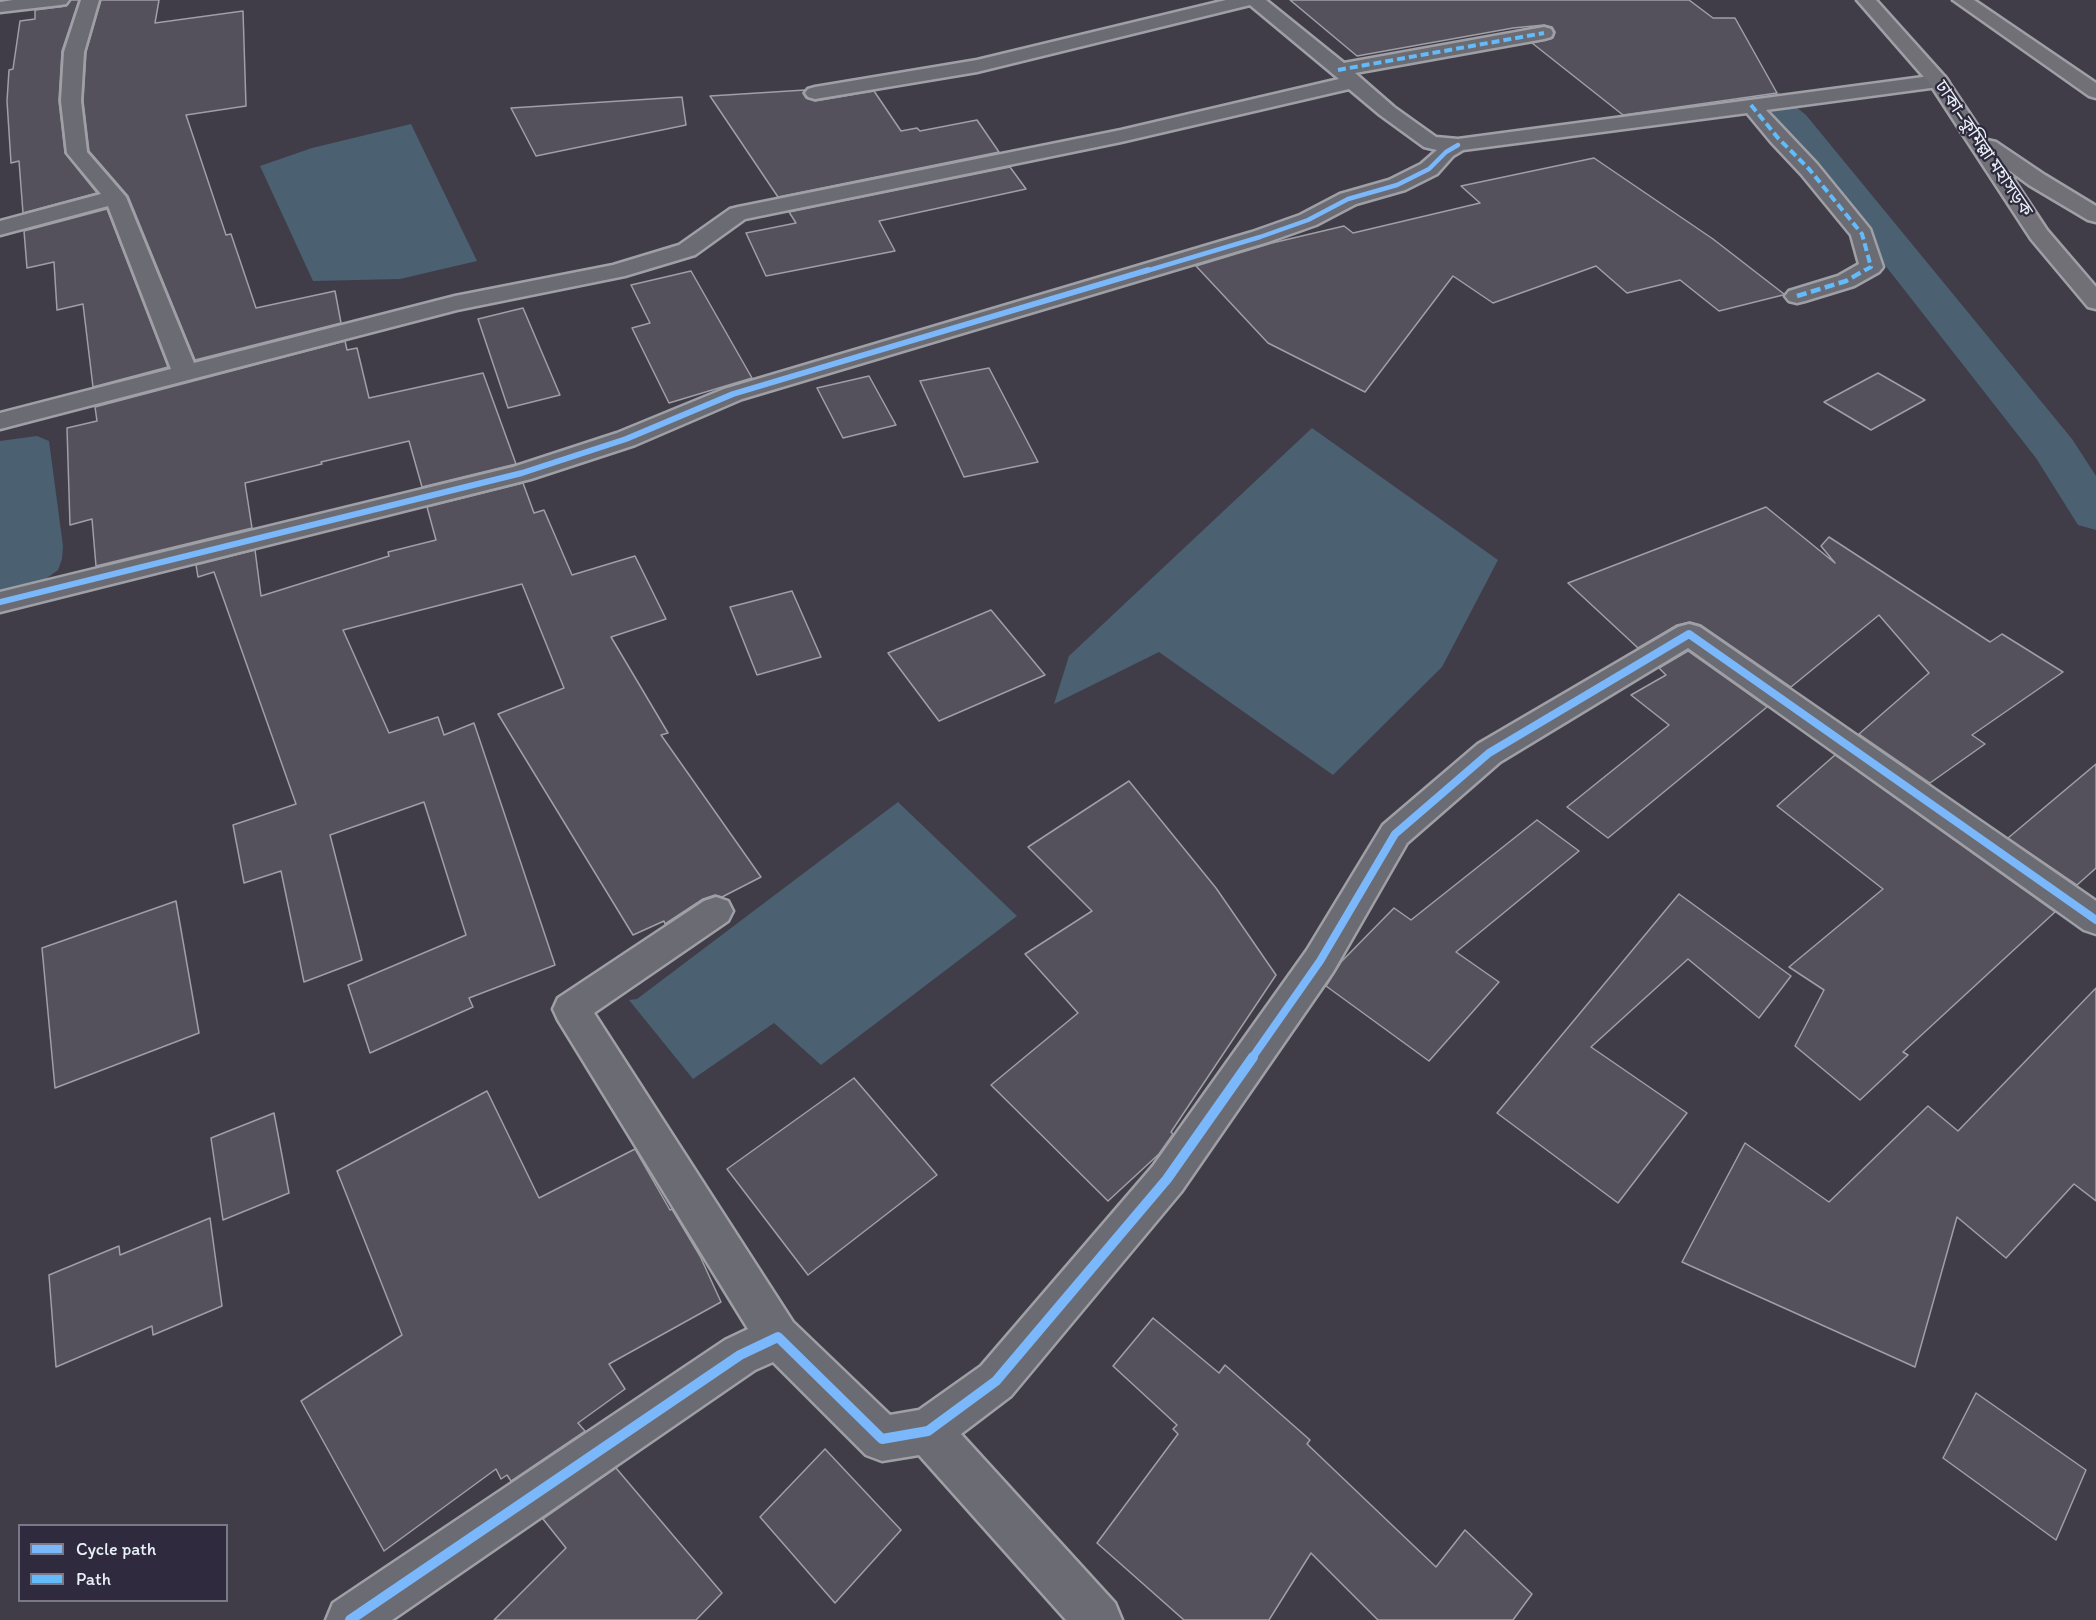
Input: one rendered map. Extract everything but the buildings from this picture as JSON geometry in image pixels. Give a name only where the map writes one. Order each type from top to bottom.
[{"type":"highway","name":"ঢাকা–কুমিল্লা মহাসড়ক","points":[[1866,0],[1938,81],[2039,234],[2096,302]]},
{"type":"highway","points":[[1962,0],[2096,92]]},
{"type":"highway","points":[[1974,135],[2037,180],[2096,215]]},
{"type":"street","points":[[0,7],[60,0]]},
{"type":"street","points":[[90,0],[74,52],[71,101],[76,153],[114,197],[185,373]]},
{"type":"street","points":[[815,93],[977,66],[1250,0]]},
{"type":"street","points":[[1255,0],[1295,31],[1387,111],[1431,143],[1458,145],[1938,81]]},
{"type":"street","points":[[0,421],[455,303],[617,271],[687,250],[738,214],[1121,136],[1345,76],[1544,33]]},
{"type":"street","points":[[1751,105],[1778,138],[1809,169],[1862,234],[1871,267],[1846,281],[1797,296]]},
{"type":"street","points":[[0,602],[522,473],[626,440],[733,394],[1260,237],[1308,220],[1348,199],[1397,185],[1429,170],[1446,152],[1458,145]]},
{"type":"street","points":[[0,228],[114,197]]},
{"type":"street","points":[[716,911],[571,1009],[778,1337],[882,1438],[928,1431],[996,1381],[1167,1179],[1320,961],[1395,834],[1489,753],[1689,633],[2096,920]]},
{"type":"street","points":[[350,1620],[740,1355],[778,1337]]},
{"type":"street","points":[[928,1431],[1098,1620]]},
{"type":"water","points":[[411,124],[477,261],[400,279],[313,281],[260,166],[312,148]]},
{"type":"water","points":[[1312,428],[1498,560],[1442,667],[1333,775],[1159,652],[1054,704],[1069,656]]},
{"type":"water","points":[[37,436],[49,441],[63,546],[62,559],[58,570],[40,583],[0,595],[0,441]]},
{"type":"water","points":[[898,802],[1017,916],[821,1065],[774,1023],[693,1079],[629,1000],[637,999]]},
{"type":"waterway","points":[[1644,0],[1793,123],[2055,450],[2096,514]]},
{"type":"marked path","points":[[1338,70],[1544,33]]},
{"type":"marked path","points":[[1751,105],[1778,138],[1809,169],[1862,234],[1871,267],[1846,281],[1797,296]]},
{"type":"cycle path","points":[[0,602],[522,473],[626,439],[733,394],[1260,237],[1308,220],[1348,199],[1397,185],[1429,169],[1446,152],[1458,145]]},
{"type":"cycle path","points":[[350,1620],[740,1355],[778,1337],[882,1439],[928,1431],[996,1381],[1167,1179],[1320,961],[1395,834],[1489,753],[1689,634],[2096,920]]}]
